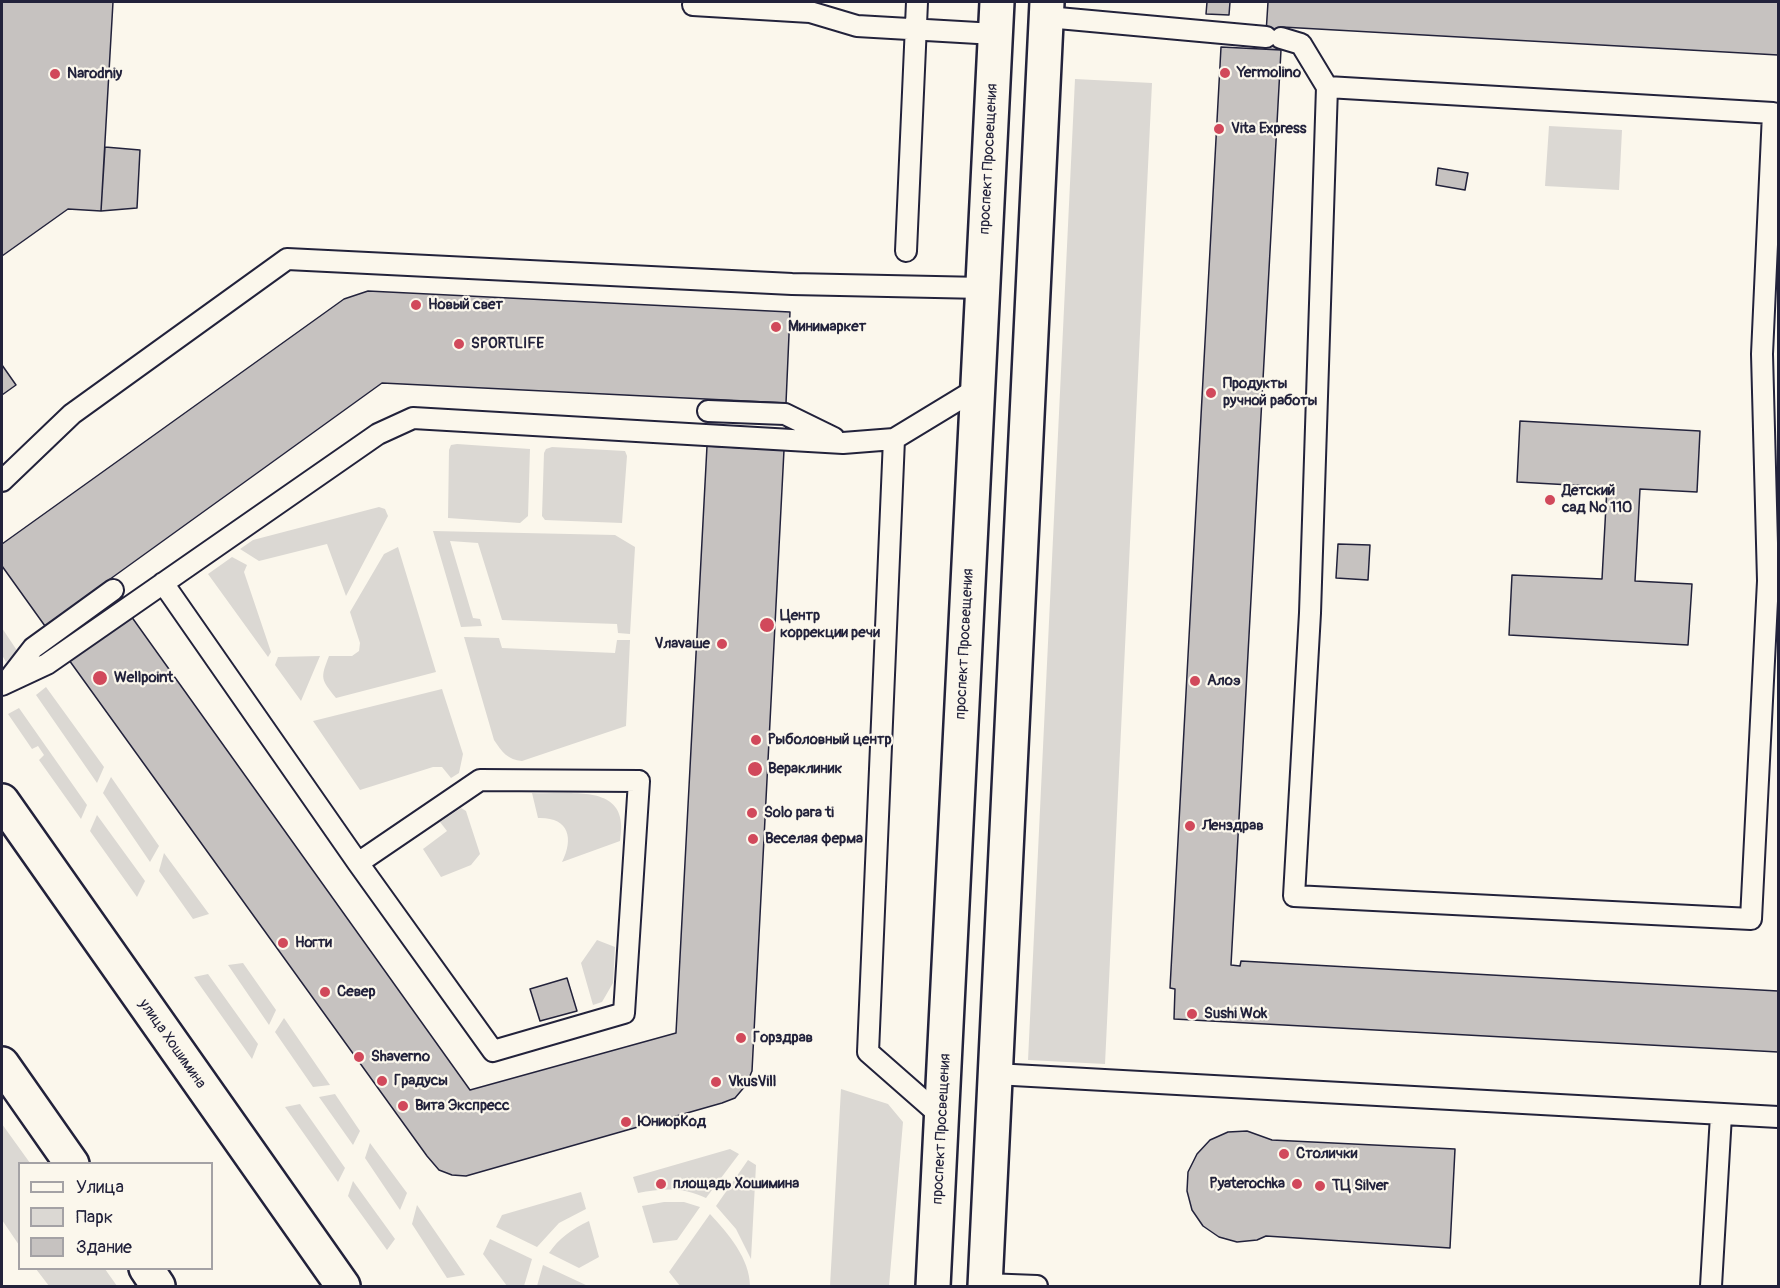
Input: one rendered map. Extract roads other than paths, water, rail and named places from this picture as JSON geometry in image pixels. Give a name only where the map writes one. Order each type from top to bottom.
[{"type":"main road","name":"проспект Просвещения","points":[[933,1287],[997,2]]},
{"type":"main road","points":[[985,1285],[1047,9]]},
{"type":"main road","name":"улица Хошимина","points":[[2,801],[343,1287]]},
{"type":"main road","points":[[2,1064],[71,1162]]},
{"type":"main road","points":[[147,1270],[158,1287]]},
{"type":"lane","points":[[906,251],[916,2]]},
{"type":"lane","points":[[693,5],[810,12],[857,26],[995,34]]},
{"type":"lane","points":[[1047,9],[1274,37],[1301,44],[1327,87],[1310,613],[1294,896],[1751,919],[1772,671],[1773,581],[1762,354],[1773,113],[1327,87]]},
{"type":"lane","points":[[2,481],[72,414],[287,259],[792,284],[983,288]]},
{"type":"lane","points":[[5,683],[46,664],[378,434],[413,418],[843,443],[894,439],[978,388]]},
{"type":"lane","points":[[708,411],[785,414],[843,443]]},
{"type":"lane","points":[[894,439],[868,1052],[942,1117]]},
{"type":"lane","points":[[163,583],[357,863],[493,1051],[624,1013],[639,781],[480,780],[357,863]]},
{"type":"lane","points":[[5,683],[33,648],[113,590]]},
{"type":"lane","points":[[995,1074],[1779,1117]]},
{"type":"lane","points":[[1711,1287],[1721,1114]]},
{"type":"lane","points":[[985,1285],[1037,1287]]},
{"type":"place","name":"Yermolino","points":[[1225,73]]},
{"type":"place","name":"Narodniy","points":[[55,74]]},
{"type":"place","name":"Vita Express","points":[[1219,129]]},
{"type":"place","name":"Новый свет","points":[[416,305]]},
{"type":"place","name":"Минимаркет","points":[[776,327]]},
{"type":"place","name":"SPORTLIFE","points":[[459,344]]},
{"type":"place","name":"Продукты ручной работы","points":[[1211,393]]},
{"type":"place","name":"Детский сад № 110","points":[[1550,500]]},
{"type":"place","name":"Центр коррекции речи","points":[[767,625]]},
{"type":"place","name":"Vлаvаше","points":[[722,644]]},
{"type":"place","name":"Wellpoint","points":[[100,678]]},
{"type":"place","name":"Алоэ","points":[[1195,681]]},
{"type":"place","name":"Рыболовный центр","points":[[756,740]]},
{"type":"place","name":"Вераклиник","points":[[755,769]]},
{"type":"place","name":"Solo para ti","points":[[752,813]]},
{"type":"place","name":"Ленздрав","points":[[1190,826]]},
{"type":"place","name":"Веселая ферма","points":[[753,839]]},
{"type":"place","name":"Ногти","points":[[283,943]]},
{"type":"place","name":"Север","points":[[325,992]]},
{"type":"place","name":"Sushi Wok","points":[[1192,1014]]},
{"type":"place","name":"Горздрав","points":[[741,1038]]},
{"type":"place","name":"Shaverno","points":[[359,1057]]},
{"type":"place","name":"Градусы","points":[[382,1081]]},
{"type":"place","name":"VkusVill","points":[[716,1082]]},
{"type":"place","name":"Вита Экспресс","points":[[403,1106]]},
{"type":"place","name":"ЮниорКод","points":[[626,1122]]},
{"type":"place","name":"Столички","points":[[1284,1154]]},
{"type":"place","name":"площадь Хошимина","points":[[661,1184]]},
{"type":"place","name":"Pyaterochka","points":[[1297,1184]]},
{"type":"place","name":"ТЦ Silver","points":[[1320,1186]]}]
